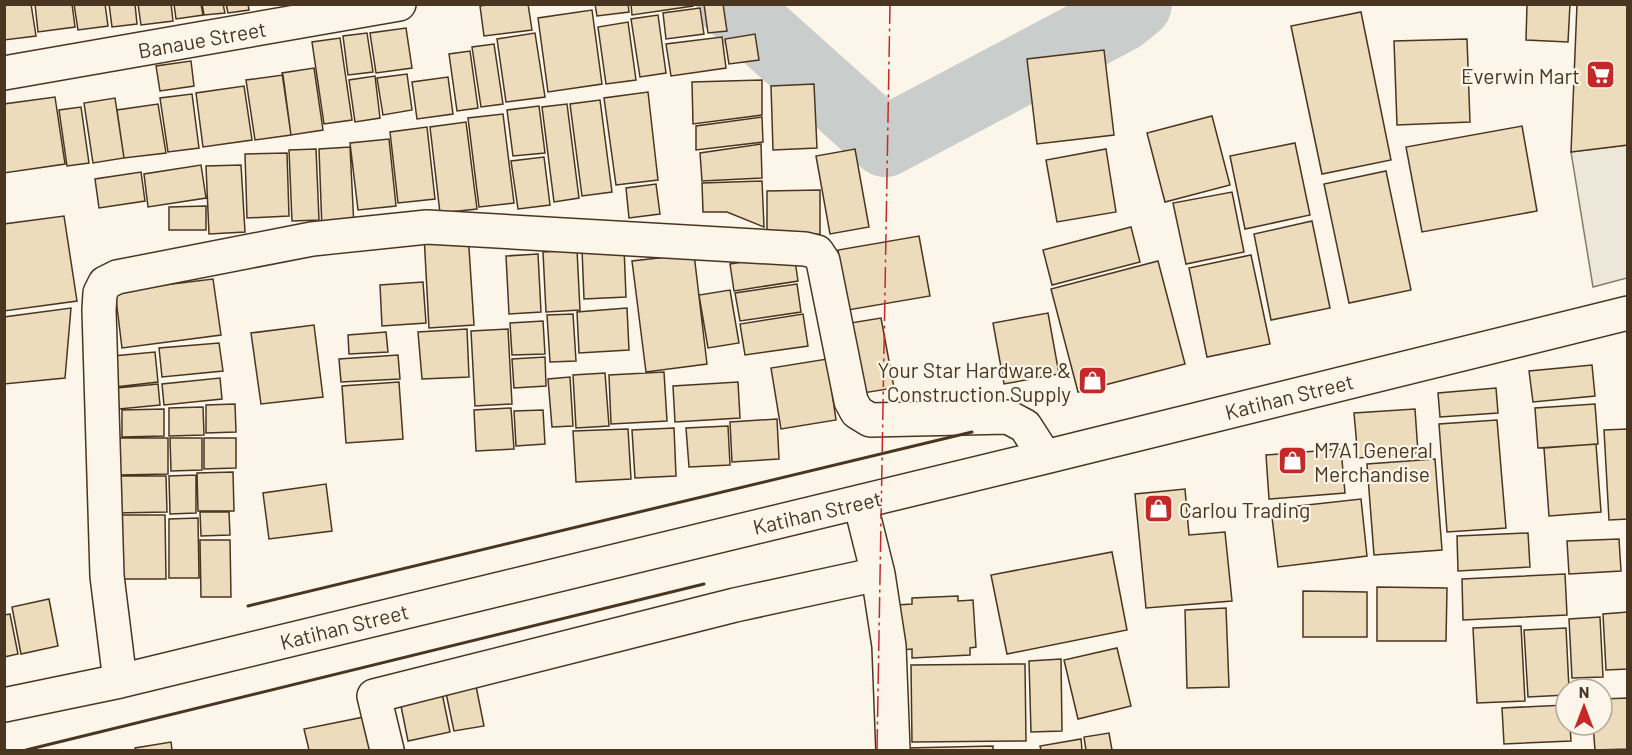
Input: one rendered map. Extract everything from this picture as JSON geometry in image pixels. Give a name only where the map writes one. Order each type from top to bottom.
[{"type":"street","name":"Banaue Street","points":[[4,73],[399,4]]},
{"type":"street","points":[[120,681],[107,576],[99,310],[100,293],[105,283],[117,277],[312,239],[427,227],[805,249],[817,252],[823,261],[851,401],[857,412],[870,420],[1008,417],[1025,426],[1045,457]]},
{"type":"street","name":"Katihan Street","points":[[4,705],[120,681],[1628,313]]},
{"type":"street","points":[[860,502],[878,574],[889,646],[893,750]]},
{"type":"street","points":[[387,750],[374,696],[735,605],[878,574]]},
{"type":"shaded area","points":[[1627,145],[1627,278],[1593,287],[1571,152]]},
{"type":"building","points":[[4,4],[31,4],[36,36],[4,40]]},
{"type":"building","points":[[35,4],[72,4],[75,27],[38,32]]},
{"type":"building","points":[[74,4],[105,4],[108,26],[78,30]]},
{"type":"building","points":[[109,4],[135,4],[137,24],[112,27]]},
{"type":"building","points":[[138,4],[171,4],[173,21],[141,25]]},
{"type":"building","points":[[174,4],[201,4],[203,15],[176,19]]},
{"type":"building","points":[[202,4],[223,4],[225,13],[204,15]]},
{"type":"building","points":[[226,4],[248,4],[249,10],[228,13]]},
{"type":"building","points":[[528,4],[532,30],[484,36],[480,6]]},
{"type":"building","points":[[595,4],[628,4],[629,12],[597,16]]},
{"type":"building","points":[[631,4],[693,4],[693,6],[632,15]]},
{"type":"building","points":[[704,4],[723,4],[727,31],[708,33]]},
{"type":"building","points":[[1527,4],[1570,4],[1568,42],[1526,40]]},
{"type":"building","name":"Everwin Mart","points":[[1577,4],[1628,4],[1628,145],[1571,152]]},
{"type":"building","points":[[700,8],[704,34],[666,39],[663,13]]},
{"type":"building","points":[[592,10],[602,84],[548,92],[538,18]]},
{"type":"building","points":[[1361,12],[1391,160],[1322,174],[1291,26]]},
{"type":"building","points":[[658,15],[666,73],[640,77],[631,19]]},
{"type":"building","points":[[628,22],[636,80],[606,84],[598,27]]},
{"type":"building","points":[[406,28],[412,68],[376,73],[370,33]]},
{"type":"building","points":[[367,33],[373,72],[348,75],[343,36]]},
{"type":"building","points":[[535,33],[545,97],[506,102],[497,39]]},
{"type":"building","points":[[755,34],[759,60],[729,64],[725,39]]},
{"type":"building","points":[[722,37],[726,68],[671,76],[666,44]]},
{"type":"building","points":[[340,38],[352,120],[324,124],[312,42]]},
{"type":"building","points":[[1467,39],[1470,122],[1397,125],[1394,41]]},
{"type":"building","points":[[494,44],[503,104],[481,107],[472,47]]},
{"type":"building","points":[[1104,50],[1114,135],[1037,144],[1027,59]]},
{"type":"building","points":[[470,51],[478,108],[457,111],[449,54]]},
{"type":"building","points":[[191,61],[194,86],[160,91],[156,66]]},
{"type":"building","points":[[314,68],[323,130],[291,135],[282,73]]},
{"type":"building","points":[[407,74],[412,110],[383,115],[377,78]]},
{"type":"building","points":[[283,75],[291,135],[255,140],[246,80]]},
{"type":"building","points":[[375,76],[380,118],[355,122],[349,80]]},
{"type":"building","points":[[448,77],[453,114],[417,119],[412,82]]},
{"type":"building","points":[[762,80],[762,115],[693,124],[692,82]]},
{"type":"building","points":[[814,84],[817,148],[773,150],[771,86]]},
{"type":"building","points":[[244,86],[252,140],[203,147],[196,93]]},
{"type":"building","points":[[648,92],[658,180],[616,185],[604,98]]},
{"type":"building","points":[[192,94],[199,148],[168,152],[160,98]]},
{"type":"building","points":[[55,97],[65,164],[4,173],[4,104]]},
{"type":"building","points":[[115,98],[124,158],[93,163],[84,103]]},
{"type":"building","points":[[600,100],[612,192],[582,196],[570,104]]},
{"type":"building","points":[[158,104],[166,153],[124,158],[117,110]]},
{"type":"building","points":[[567,104],[579,198],[554,202],[542,107]]},
{"type":"building","points":[[539,106],[545,153],[513,156],[507,110]]},
{"type":"building","points":[[81,107],[89,163],[67,166],[59,110]]},
{"type":"building","points":[[503,114],[514,203],[479,207],[468,118]]},
{"type":"building","points":[[1212,116],[1230,185],[1165,202],[1147,133]]},
{"type":"building","points":[[762,117],[763,142],[696,150],[696,126]]},
{"type":"building","points":[[466,122],[477,209],[440,213],[430,127]]},
{"type":"building","points":[[1522,126],[1537,211],[1422,232],[1406,147]]},
{"type":"building","points":[[427,127],[435,199],[398,203],[390,132]]},
{"type":"building","points":[[389,139],[396,206],[358,210],[350,143]]},
{"type":"building","points":[[1295,143],[1310,215],[1245,229],[1230,156]]},
{"type":"building","points":[[761,144],[762,178],[702,181],[700,153]]},
{"type":"building","points":[[350,147],[354,227],[322,229],[319,149]]},
{"type":"building","points":[[316,149],[319,220],[292,221],[289,150]]},
{"type":"building","points":[[855,149],[869,227],[830,234],[816,156]]},
{"type":"building","points":[[1106,149],[1116,212],[1057,222],[1046,160]]},
{"type":"building","points":[[287,153],[289,216],[247,218],[245,154]]},
{"type":"building","points":[[544,157],[550,205],[518,209],[511,161]]},
{"type":"building","points":[[201,165],[206,198],[148,207],[144,174]]},
{"type":"building","points":[[241,165],[245,232],[209,234],[206,166]]},
{"type":"building","points":[[1386,171],[1411,290],[1349,303],[1324,184]]},
{"type":"building","points":[[141,172],[145,201],[99,208],[95,179]]},
{"type":"building","points":[[762,181],[764,227],[727,212],[703,212],[702,183]]},
{"type":"building","points":[[656,184],[660,214],[629,218],[626,188]]},
{"type":"building","points":[[820,190],[820,234],[767,236],[767,191]]},
{"type":"building","points":[[1232,192],[1244,252],[1186,264],[1173,203]]},
{"type":"building","points":[[206,206],[206,230],[169,230],[169,207]]},
{"type":"building","points":[[64,216],[77,301],[4,311],[4,224]]},
{"type":"building","points":[[1312,221],[1330,308],[1271,320],[1254,234]]},
{"type":"building","points":[[1131,227],[1140,262],[1052,285],[1043,250]]},
{"type":"building","points":[[468,233],[474,325],[429,328],[424,235]]},
{"type":"building","points":[[919,236],[930,296],[848,310],[838,250]]},
{"type":"building","points":[[624,247],[626,297],[584,299],[582,249]]},
{"type":"building","points":[[577,250],[580,310],[546,312],[543,252]]},
{"type":"building","points":[[538,254],[541,312],[509,314],[506,256]]},
{"type":"building","points":[[694,254],[707,364],[646,372],[632,261]]},
{"type":"building","points":[[794,254],[798,281],[734,291],[730,264]]},
{"type":"building","points":[[1251,255],[1270,344],[1207,357],[1189,268]]},
{"type":"building","points":[[1158,261],[1185,364],[1078,392],[1051,289]]},
{"type":"building","points":[[213,279],[221,335],[122,348],[115,291]]},
{"type":"building","points":[[423,282],[426,323],[382,326],[380,285]]},
{"type":"building","points":[[797,284],[801,312],[740,321],[735,293]]},
{"type":"building","points":[[730,290],[739,343],[708,348],[699,295]]},
{"type":"building","points":[[71,308],[65,378],[4,384],[4,317]]},
{"type":"building","points":[[627,308],[629,350],[579,353],[577,312]]},
{"type":"building","points":[[1048,313],[1059,374],[1004,384],[993,323]]},
{"type":"building","points":[[573,314],[576,361],[550,362],[547,315]]},
{"type":"building","points":[[803,314],[808,346],[745,355],[740,324]]},
{"type":"building","points":[[881,318],[894,388],[857,394],[844,324]]},
{"type":"building","points":[[543,321],[545,354],[512,355],[510,323]]},
{"type":"building","points":[[314,325],[323,397],[261,404],[251,333]]},
{"type":"building","points":[[467,329],[469,377],[422,379],[418,332]]},
{"type":"building","points":[[508,329],[512,404],[475,406],[471,331]]},
{"type":"building","points":[[386,332],[388,352],[349,354],[348,335]]},
{"type":"building","points":[[219,343],[223,371],[162,377],[159,348]]},
{"type":"building","points":[[155,352],[158,382],[115,387],[113,356]]},
{"type":"building","points":[[398,355],[400,379],[341,382],[339,359]]},
{"type":"building","points":[[545,357],[546,386],[514,388],[512,359]]},
{"type":"building","points":[[827,359],[836,420],[781,429],[771,368]]},
{"type":"building","points":[[1592,365],[1595,396],[1533,402],[1529,371]]},
{"type":"building","points":[[664,372],[667,421],[611,424],[609,375]]},
{"type":"building","points":[[605,373],[609,426],[576,428],[573,375]]},
{"type":"building","points":[[570,377],[573,426],[552,427],[548,379]]},
{"type":"building","points":[[220,378],[222,399],[164,405],[162,384]]},
{"type":"building","points":[[399,382],[403,439],[346,443],[342,386]]},
{"type":"building","points":[[738,382],[740,418],[675,422],[673,386]]},
{"type":"building","points":[[158,384],[160,405],[119,409],[117,388]]},
{"type":"building","points":[[1496,388],[1498,413],[1440,417],[1438,393]]},
{"type":"building","points":[[235,404],[236,432],[206,433],[206,405]]},
{"type":"building","points":[[1595,404],[1598,444],[1538,448],[1535,408]]},
{"type":"building","points":[[203,407],[204,435],[169,436],[169,408]]},
{"type":"building","points":[[511,408],[514,449],[476,451],[474,410]]},
{"type":"building","points":[[164,409],[164,436],[122,437],[122,410]]},
{"type":"building","points":[[1415,409],[1418,453],[1358,458],[1354,413]]},
{"type":"building","points":[[543,410],[545,444],[516,446],[514,411]]},
{"type":"building","points":[[777,419],[779,459],[732,462],[730,422]]},
{"type":"building","points":[[1497,420],[1506,528],[1447,532],[1439,424]]},
{"type":"building","points":[[728,426],[730,465],[689,467],[686,428]]},
{"type":"building","points":[[674,428],[676,476],[635,478],[632,430]]},
{"type":"building","points":[[628,429],[631,479],[576,482],[573,431]]},
{"type":"building","points":[[1628,429],[1628,519],[1609,520],[1604,430]]},
{"type":"building","points":[[120,438],[168,438],[168,474],[120,475]]},
{"type":"building","points":[[170,438],[202,438],[202,470],[171,471]]},
{"type":"building","points":[[204,438],[236,438],[236,468],[204,469]]},
{"type":"building","points":[[1596,444],[1601,512],[1549,516],[1544,448]]},
{"type":"building","points":[[1341,449],[1345,493],[1269,499],[1266,455]]},
{"type":"building","points":[[1435,459],[1442,550],[1374,555],[1367,464]]},
{"type":"building","points":[[233,472],[234,511],[198,511],[197,473]]},
{"type":"building","points":[[196,475],[196,513],[170,514],[169,476]]},
{"type":"building","points":[[115,476],[166,476],[167,512],[115,513]]},
{"type":"building","points":[[326,484],[332,531],[269,539],[263,493]]},
{"type":"building","points":[[1185,489],[1189,535],[1225,532],[1232,601],[1146,608],[1135,494]]},
{"type":"building","points":[[1361,499],[1367,556],[1278,567],[1271,509]]},
{"type":"building","points":[[200,512],[229,512],[230,535],[201,536]]},
{"type":"building","points":[[115,515],[165,515],[166,579],[116,579]]},
{"type":"building","points":[[198,518],[199,578],[169,578],[169,519]]},
{"type":"building","points":[[1528,533],[1530,567],[1458,571],[1457,536]]},
{"type":"building","points":[[1619,539],[1621,571],[1569,574],[1567,541]]},
{"type":"building","points":[[200,540],[230,540],[231,597],[201,597]]},
{"type":"building","points":[[1112,552],[1127,630],[1007,654],[991,575]]},
{"type":"building","points":[[1565,574],[1567,615],[1463,620],[1462,579]]},
{"type":"building","points":[[1377,587],[1447,588],[1446,641],[1377,641]]},
{"type":"building","points":[[1303,591],[1367,592],[1367,637],[1303,637]]},
{"type":"building","points":[[958,596],[958,601],[973,600],[976,647],[970,648],[970,655],[912,658],[912,649],[900,650],[897,605],[912,604],[912,598]]},
{"type":"building","points":[[49,599],[58,646],[21,654],[12,607]]},
{"type":"building","points":[[1226,608],[1229,687],[1187,688],[1185,610]]},
{"type":"building","points":[[1628,612],[1628,669],[1606,670],[1603,614]]},
{"type":"building","points":[[10,614],[18,654],[4,657],[4,615]]},
{"type":"building","points":[[1600,617],[1603,677],[1572,677],[1569,619]]},
{"type":"building","points":[[1521,626],[1525,701],[1477,703],[1473,628]]},
{"type":"building","points":[[1566,628],[1568,677],[1554,677],[1554,696],[1528,697],[1524,630]]},
{"type":"building","points":[[1117,648],[1131,706],[1078,719],[1064,660]]},
{"type":"building","points":[[1061,659],[1062,731],[1031,732],[1029,661]]},
{"type":"building","points":[[1025,664],[1026,741],[912,742],[911,665]]},
{"type":"building","points":[[476,686],[484,726],[454,731],[446,693]]},
{"type":"building","points":[[442,693],[450,732],[408,741],[400,701]]},
{"type":"building","points":[[1628,698],[1628,749],[1595,750],[1594,737],[1614,737],[1614,699]]},
{"type":"building","points":[[1554,706],[1554,737],[1571,737],[1571,741],[1504,744],[1502,708]]},
{"type":"building","points":[[364,717],[371,750],[309,750],[304,729]]},
{"type":"building","points":[[1109,733],[1112,750],[1086,750],[1084,737]]},
{"type":"building","points":[[1081,739],[1082,750],[1041,750],[1040,746]]},
{"type":"building","points":[[171,742],[172,750],[135,750],[135,748]]},
{"type":"building","points":[[993,746],[993,750],[907,750],[907,748]]},
{"type":"waterway","points":[[731,4],[885,142],[1121,17],[1137,4]]},
{"type":"wall","points":[[248,606],[972,432]]},
{"type":"wall","points":[[26,750],[704,584]]},
{"type":"power","points":[[877,750],[890,4]]},
{"type":"place","name":"Everwin Mart","points":[[1601,75]]},
{"type":"place","name":"Your Star Hardware & Construction Supply","points":[[1092,381]]},
{"type":"place","name":"M7A1 General Merchandise","points":[[1293,461]]},
{"type":"place","name":"Carlou Trading","points":[[1158,509]]}]
